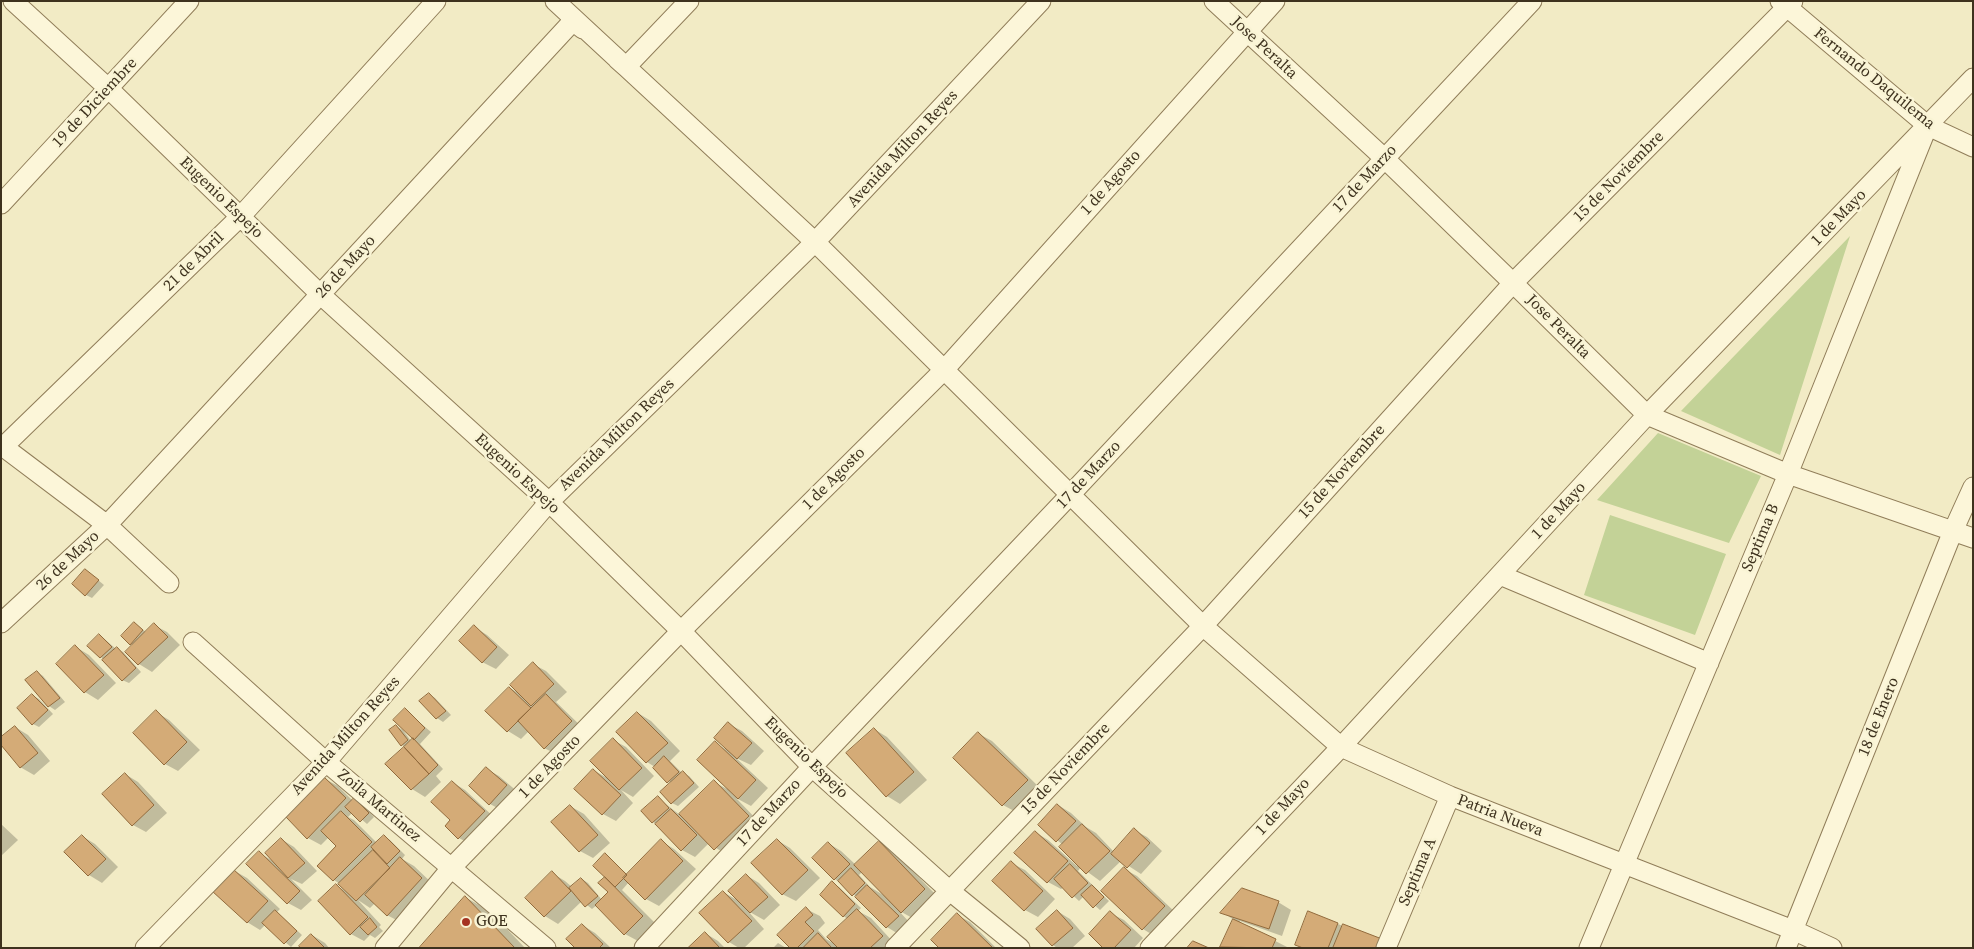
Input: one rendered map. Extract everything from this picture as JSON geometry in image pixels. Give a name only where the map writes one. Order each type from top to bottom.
[{"type":"street","name":"Eugenio Espejo","points":[[13,1],[109,89],[321,295],[548,502],[681,631],[812,767],[950,891],[1020,948]]},
{"type":"street","name":"19 de Diciembre","points":[[1,204],[109,89],[188,1]]},
{"type":"street","name":"21 de Abril","points":[[2,446],[241,216],[436,1]]},
{"type":"street","points":[[555,1],[626,68],[689,1]]},
{"type":"street","name":"Avenida Milton Reyes","points":[[145,948],[326,762],[548,502],[814,242],[1041,1]]},
{"type":"street","name":"Jose Peralta","points":[[1214,1],[1384,158],[1647,415],[1788,474],[1973,538]]},
{"type":"street","name":"1 de Agosto","points":[[384,948],[452,867],[681,631],[944,370],[1275,1]]},
{"type":"street","name":"17 de Marzo","points":[[644,948],[1532,1]]},
{"type":"street","name":"Fernando Daquilema","points":[[1787,4],[1928,126],[1973,147]]},
{"type":"street","name":"15 de Noviembre","points":[[895,948],[1202,626],[1514,283],[1787,4]]},
{"type":"street","name":"26 de Mayo","points":[[1,623],[107,525],[573,21],[626,68]]},
{"type":"street","name":"Patria Nueva","points":[[626,68],[814,242],[1202,626],[1341,747],[1450,796],[1793,930],[1832,948]]},
{"type":"street","name":"1 de Mayo","points":[[1150,948],[1341,747],[1647,415],[1973,78]]},
{"type":"street","name":"Septima B","points":[[1589,948],[1788,474],[1928,126]]},
{"type":"street","points":[[2,446],[107,525],[169,583]]},
{"type":"street","name":"18 de Enero","points":[[1786,948],[1953,531],[1973,487]]},
{"type":"street","points":[[1500,575],[1709,663]]},
{"type":"street","name":"Zoila Martinez","points":[[192,642],[326,762],[546,948]]},
{"type":"street","name":"Septima A","points":[[1386,948],[1450,796]]},
{"type":"green space","points":[[1850,236],[1780,455],[1681,411]]},
{"type":"green space","points":[[1658,433],[1761,476],[1729,543],[1597,500]]},
{"type":"green space","points":[[1610,515],[1726,554],[1695,635],[1584,595]]},
{"type":"building","points":[[85,569],[99,580],[85,596],[72,584]]},
{"type":"building","points":[[134,622],[143,630],[130,645],[121,636]]},
{"type":"building","points":[[154,623],[168,637],[138,665],[125,652]]},
{"type":"building","points":[[474,625],[497,647],[482,663],[459,641]]},
{"type":"building","points":[[99,634],[112,647],[100,658],[87,646]]},
{"type":"building","points":[[75,645],[104,675],[84,693],[56,664]]},
{"type":"building","points":[[117,647],[136,668],[122,681],[102,660]]},
{"type":"building","points":[[533,662],[554,684],[531,706],[510,685]]},
{"type":"building","points":[[37,671],[60,698],[48,707],[25,680]]},
{"type":"building","points":[[509,687],[531,708],[507,732],[485,711]]},
{"type":"building","points":[[429,693],[446,711],[436,719],[419,701]]},
{"type":"building","points":[[32,694],[48,710],[32,725],[17,708]]},
{"type":"building","points":[[546,694],[572,721],[544,749],[518,721]]},
{"type":"building","points":[[405,708],[425,728],[414,740],[393,720]]},
{"type":"building","points":[[156,710],[187,742],[164,765],[133,733]]},
{"type":"building","points":[[637,712],[668,743],[646,763],[616,732]]},
{"type":"building","points":[[728,722],[752,743],[737,759],[714,738]]},
{"type":"building","points":[[396,725],[408,740],[401,746],[389,730]]},
{"type":"building","points":[[15,726],[38,753],[20,768],[1,745],[1,737]]},
{"type":"building","points":[[874,728],[914,772],[886,797],[846,753]]},
{"type":"building","points":[[978,732],[1028,780],[1002,806],[953,758]]},
{"type":"building","points":[[413,738],[438,765],[429,774],[404,747]]},
{"type":"building","points":[[613,738],[642,768],[619,790],[590,761]]},
{"type":"building","points":[[715,741],[756,780],[738,799],[697,760]]},
{"type":"building","points":[[404,747],[429,774],[411,790],[385,764]]},
{"type":"building","points":[[664,756],[679,772],[667,783],[653,768]]},
{"type":"building","points":[[486,767],[507,785],[489,805],[469,786]]},
{"type":"building","points":[[593,769],[621,795],[602,815],[574,789]]},
{"type":"building","points":[[683,771],[694,783],[671,804],[660,792]]},
{"type":"building","points":[[125,773],[154,805],[132,826],[102,794]]},
{"type":"building","points":[[324,777],[346,798],[307,839],[286,817]]},
{"type":"building","points":[[714,780],[749,816],[714,850],[679,814]]},
{"type":"building","points":[[452,781],[485,811],[458,839],[445,826],[450,820],[431,802]]},
{"type":"building","points":[[658,796],[669,808],[652,823],[641,811]]},
{"type":"building","points":[[354,798],[369,813],[360,822],[345,807]]},
{"type":"building","points":[[1057,804],[1076,821],[1056,842],[1038,825]]},
{"type":"building","points":[[570,805],[598,835],[579,852],[551,822]]},
{"type":"building","points":[[671,809],[697,835],[681,851],[655,824]]},
{"type":"building","points":[[341,811],[372,842],[333,881],[317,866],[336,846],[321,831]]},
{"type":"building","points":[[1082,824],[1110,851],[1086,874],[1059,847]]},
{"type":"building","points":[[1134,828],[1150,843],[1127,868],[1111,854]]},
{"type":"building","points":[[1035,831],[1068,861],[1047,883],[1014,853]]},
{"type":"building","points":[[82,835],[106,859],[88,876],[64,852]]},
{"type":"building","points":[[384,835],[400,851],[387,864],[371,847]]},
{"type":"building","points":[[281,838],[305,863],[288,878],[265,853]]},
{"type":"building","points":[[661,839],[683,861],[645,900],[623,878]]},
{"type":"building","points":[[777,839],[808,870],[782,895],[751,863]]},
{"type":"building","points":[[879,841],[925,889],[901,913],[854,865]]},
{"type":"building","points":[[828,842],[850,864],[834,880],[812,858]]},
{"type":"building","points":[[373,850],[390,868],[356,901],[338,884]]},
{"type":"building","points":[[259,851],[300,891],[287,904],[246,864]]},
{"type":"building","points":[[605,853],[627,875],[615,887],[593,866]]},
{"type":"building","points":[[400,857],[422,878],[387,916],[365,895]]},
{"type":"building","points":[[1011,861],[1043,891],[1024,911],[992,881]]},
{"type":"building","points":[[1070,864],[1088,883],[1072,898],[1054,879]]},
{"type":"building","points":[[1124,867],[1165,906],[1142,930],[1101,891]]},
{"type":"building","points":[[851,868],[865,883],[852,896],[838,881]]},
{"type":"building","points":[[233,869],[268,901],[247,923],[212,891]]},
{"type":"building","points":[[552,871],[571,891],[544,917],[525,898]]},
{"type":"building","points":[[746,874],[768,897],[750,913],[728,891]]},
{"type":"building","points":[[605,877],[643,916],[624,935],[595,905],[608,892],[598,883]]},
{"type":"building","points":[[581,878],[598,896],[585,907],[569,888]]},
{"type":"building","points":[[832,881],[855,904],[843,917],[820,895]]},
{"type":"building","points":[[336,884],[368,917],[350,935],[318,901]]},
{"type":"building","points":[[867,885],[899,916],[886,928],[855,897]]},
{"type":"building","points":[[1092,885],[1104,897],[1093,908],[1081,895]]},
{"type":"building","points":[[1242,888],[1279,901],[1269,929],[1220,913]]},
{"type":"building","points":[[723,891],[752,921],[728,943],[699,913]]},
{"type":"building","name":"GOE","points":[[465,896],[515,948],[419,948]]},
{"type":"building","points":[[806,907],[813,915],[805,922],[814,931],[797,948],[790,948],[777,935]]},
{"type":"building","points":[[857,909],[883,936],[870,948],[838,948],[827,937]]},
{"type":"building","points":[[275,910],[297,931],[284,944],[262,923]]},
{"type":"building","points":[[1057,910],[1073,928],[1052,946],[1036,929]]},
{"type":"building","points":[[1110,911],[1131,930],[1114,948],[1103,948],[1089,934]]},
{"type":"building","points":[[1308,911],[1338,923],[1328,948],[1303,948],[1295,945]]},
{"type":"building","points":[[957,913],[993,948],[939,948],[931,940]]},
{"type":"building","points":[[370,918],[377,927],[368,935],[360,927]]},
{"type":"building","points":[[1233,919],[1276,939],[1272,948],[1220,947]]},
{"type":"building","points":[[582,924],[603,944],[599,948],[575,948],[566,939]]},
{"type":"building","points":[[1343,924],[1382,939],[1379,948],[1333,948]]},
{"type":"building","points":[[705,932],[720,948],[688,948]]},
{"type":"building","points":[[818,933],[832,948],[803,948]]},
{"type":"building","points":[[311,934],[325,948],[300,948],[299,946]]},
{"type":"building","points":[[1193,941],[1209,948],[1187,948]]},
{"type":"place","name":"GOE","points":[[466,922]]}]
